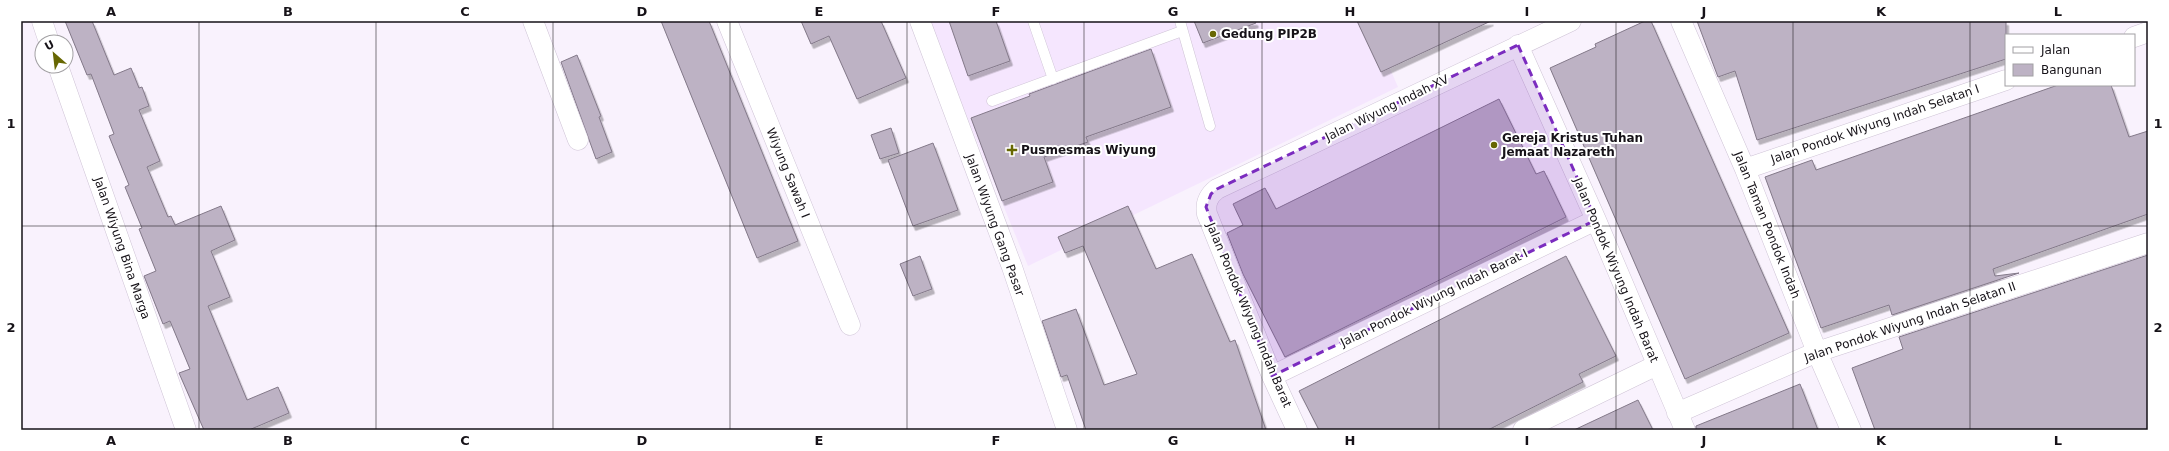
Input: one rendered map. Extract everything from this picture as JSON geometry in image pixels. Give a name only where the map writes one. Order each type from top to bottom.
[{"type":"street","points":[[42,21],[46,34]]},
{"type":"street","points":[[533,21],[578,140]]},
{"type":"street","name":"Wiyung Sawah I","points":[[727,21],[850,325]]},
{"type":"street","name":"Jalan Wiyung Gang Pasar","points":[[920,21],[1009,260],[1067,430]]},
{"type":"street","name":"Jalan Wiyung Indah XV","points":[[1208,200],[1217,189],[1571,21]]},
{"type":"street","name":"Jalan Taman Pondok Indah","points":[[1681,21],[1745,169],[1817,352],[1852,430]]},
{"type":"street","points":[[2135,37],[2148,32]]},
{"type":"street","name":"Jalan Pondok Wiyung Indah Barat","points":[[1518,45],[1596,220],[1681,422]]},
{"type":"street","name":"Jalan Wiyung Bina Marga","points":[[61,74],[186,430]]},
{"type":"street","name":"Jalan Pondok Wiyung Indah Selatan I","points":[[1745,169],[2005,80]]},
{"type":"street","name":"Jalan Pondok Wiyung Indah Barat","points":[[1208,200],[1206,207],[1207,214],[1272,376],[1297,430]]},
{"type":"street","name":"Jalan Pondok Wiyung Indah Barat I","points":[[1272,376],[1596,220]]},
{"type":"street","name":"Jalan Pondok Wiyung Indah Selatan II","points":[[1681,422],[1817,352],[2148,243]]},
{"type":"street","points":[[1523,430],[1657,365]]},
{"type":"lane","points":[[1033,21],[1053,79]]},
{"type":"lane","points":[[992,101],[1053,79],[1181,26],[1210,126]]},
{"type":"highlighted area","points":[[1518,45],[1596,220],[1272,376],[1206,207],[1211,194],[1217,189]]},
{"type":"shaded area","points":[[928,21],[1369,21],[1398,87],[1028,266]]},
{"type":"building","points":[[65,21],[92,21],[114,75],[131,68],[139,88],[142,87],[149,106],[139,110],[160,161],[147,167],[168,217],[171,216],[175,225],[221,206],[235,240],[211,251],[230,297],[208,306],[247,400],[278,387],[289,413],[249,430],[204,430],[179,373],[190,369],[170,321],[163,324],[144,276],[156,271],[139,229],[142,228],[125,187],[129,185],[109,136],[114,134],[91,74],[87,75],[74,43],[74,34],[70,34]]},
{"type":"building","points":[[661,21],[709,21],[798,241],[757,258]]},
{"type":"building","points":[[801,21],[881,21],[906,78],[857,99],[829,36],[811,44]]},
{"type":"building","points":[[949,21],[996,21],[1010,61],[968,76]]},
{"type":"building","name":"Gedung PIP2B","points":[[1194,21],[1255,21],[1256,23],[1203,43]]},
{"type":"building","points":[[1357,21],[1491,21],[1381,72]]},
{"type":"building","points":[[1645,21],[1651,21],[1789,333],[1685,379],[1550,68],[1596,47],[1595,44]]},
{"type":"building","points":[[1697,21],[2006,21],[2005,59],[1757,140],[1735,71],[1718,77]]},
{"type":"building","points":[[1151,49],[1171,107],[1086,137],[1088,142],[1044,157],[1053,182],[1002,201],[971,118],[1030,96],[1029,94]]},
{"type":"building","points":[[577,55],[601,116],[599,117],[612,152],[596,159],[561,62]]},
{"type":"building","points":[[2055,86],[2111,86],[2129,137],[2148,131],[2148,214],[1993,269],[1995,276],[2019,273],[1892,315],[1889,305],[1821,328],[1765,177],[1812,160],[1816,170]]},
{"type":"building","points":[[1499,99],[1536,174],[1544,171],[1566,217],[1285,357],[1243,274],[1227,233],[1243,225],[1233,204],[1265,188],[1276,209]]},
{"type":"building","points":[[891,128],[899,153],[880,159],[871,135]]},
{"type":"building","points":[[933,143],[958,210],[913,226],[888,160]]},
{"type":"building","points":[[1128,206],[1156,269],[1192,254],[1230,342],[1235,340],[1266,430],[1086,430],[1067,375],[1061,377],[1042,321],[1076,309],[1104,385],[1137,374],[1083,246],[1065,253],[1058,237]]},
{"type":"building","points":[[2148,255],[2148,430],[1875,430],[1852,368],[1903,349],[1899,337]]},
{"type":"building","points":[[920,256],[932,289],[913,296],[900,264]]},
{"type":"building","points":[[1566,256],[1616,356],[1579,374],[1583,382],[1488,430],[1319,430],[1299,391]]},
{"type":"building","points":[[1800,384],[1818,430],[1696,430],[1696,426]]},
{"type":"building","points":[[1638,400],[1653,430],[1574,430]]},
{"type":"place","name":"Gedung PIP2B","points":[[1213,34]]},
{"type":"place","name":"Gereja Kristus Tuhan Jemaat Nazareth","points":[[1494,145]]},
{"type":"place","name":"Pusmesmas Wiyung","points":[[1012,150]]}]
